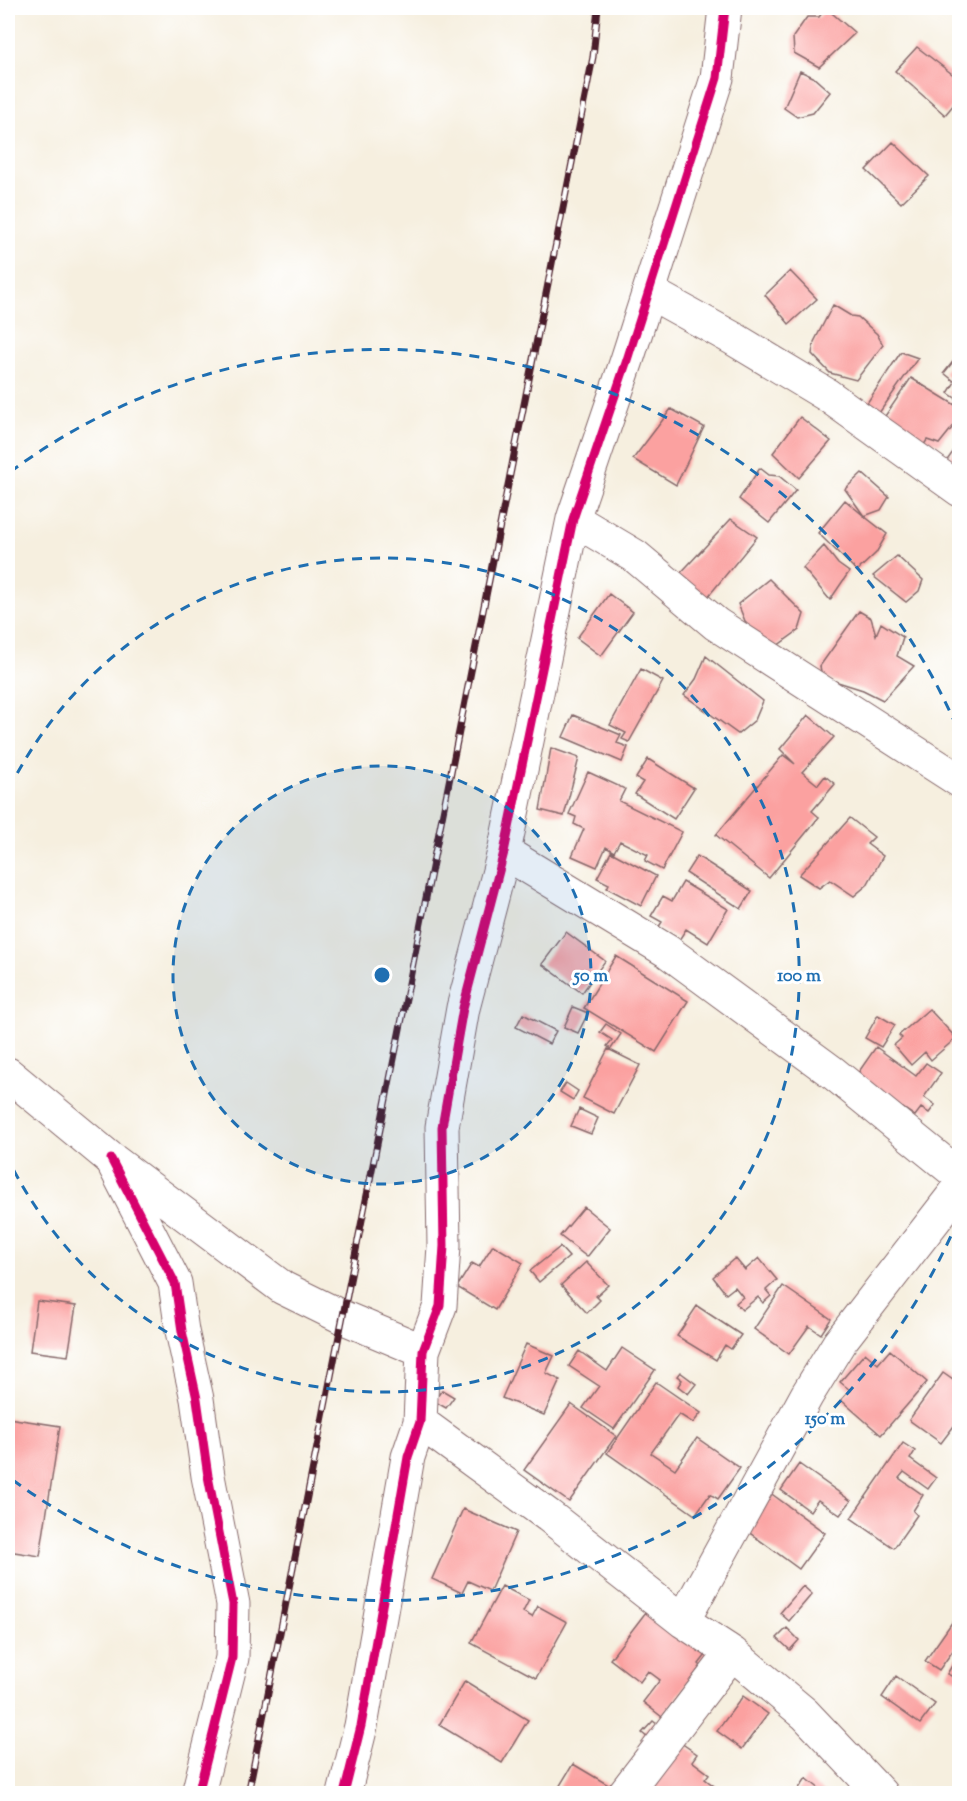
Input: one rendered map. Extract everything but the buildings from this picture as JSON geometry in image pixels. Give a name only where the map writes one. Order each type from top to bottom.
[{"type":"street","points":[[344,1794],[363,1715],[408,1457],[420,1422],[423,1351],[440,1306],[444,1246],[442,1127],[463,1008],[504,852],[573,519],[717,78],[725,8]]},
{"type":"street","points":[[649,292],[827,394],[960,490]]},
{"type":"street","points":[[573,519],[635,556],[716,624],[960,781]]},
{"type":"street","points":[[504,852],[667,951],[832,1072],[960,1176]]},
{"type":"street","points":[[8,1074],[111,1159],[283,1288],[342,1317],[423,1351]]},
{"type":"street","points":[[111,1159],[175,1283],[182,1331],[197,1399],[208,1476],[233,1604],[232,1658],[198,1794]]},
{"type":"street","points":[[683,1621],[801,1406],[839,1342],[960,1187]]},
{"type":"street","points":[[420,1422],[549,1516],[683,1621],[732,1653],[805,1714],[881,1794]]},
{"type":"street","points":[[624,1794],[732,1653]]},
{"type":"railway","points":[[248,1794],[593,57],[598,8]]},
{"type":"cycle path","points":[[344,1794],[361,1726],[408,1457],[420,1422],[423,1351],[440,1306],[444,1246],[442,1127],[463,1008],[504,852],[573,519],[627,360],[717,78],[725,8]]},
{"type":"cycle path","points":[[111,1159],[175,1283],[182,1331],[197,1399],[208,1476],[233,1604],[232,1658],[198,1794]]}]
